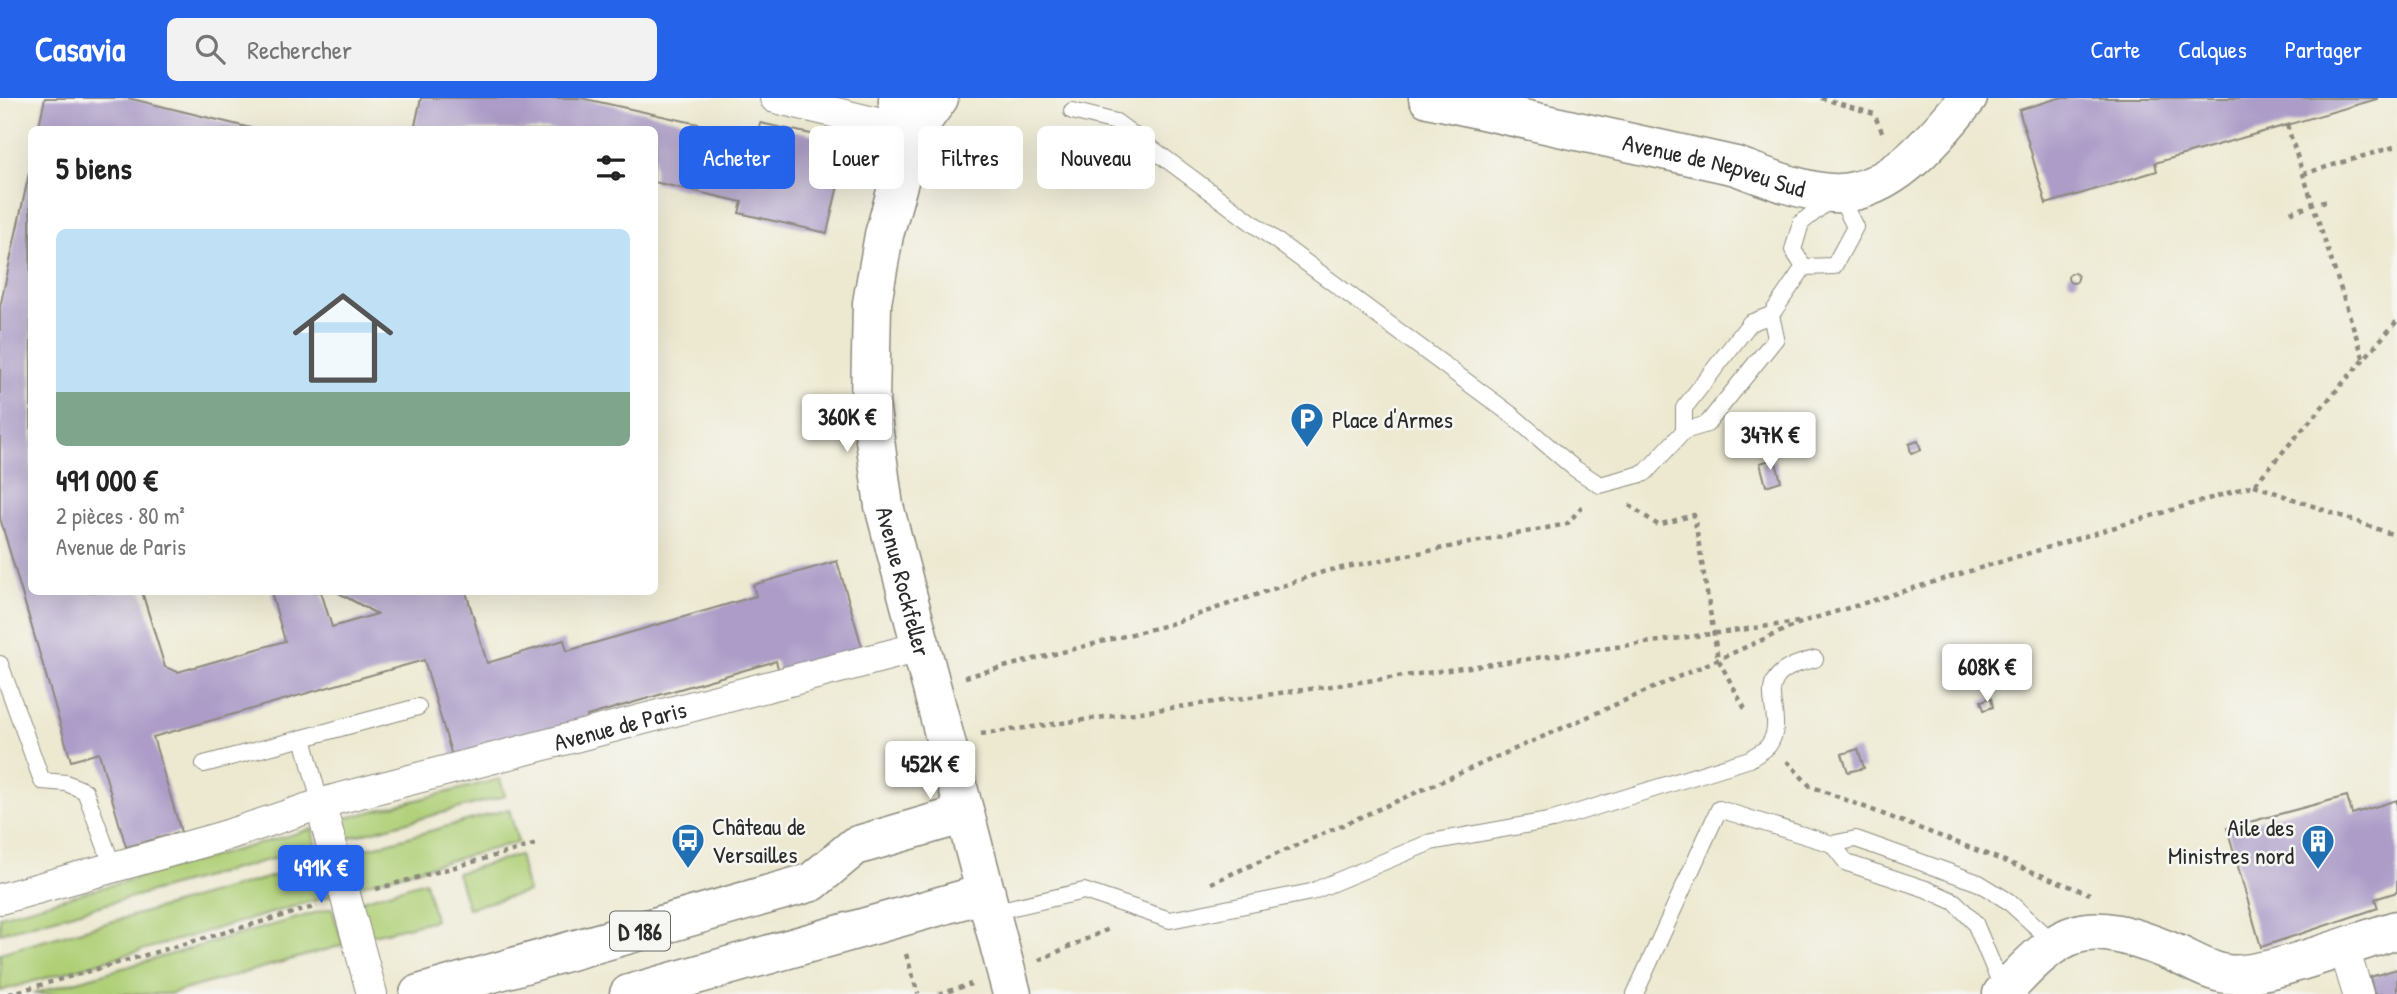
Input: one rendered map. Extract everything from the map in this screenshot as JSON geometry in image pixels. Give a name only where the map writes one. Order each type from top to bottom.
[{"type":"main road","points":[[904,129],[920,124],[939,98]]},
{"type":"main road","name":"Avenue de Nepveu Sud","points":[[1427,98],[1736,166],[1783,183],[1838,193],[1883,181],[1897,172],[1968,98]]},
{"type":"main road","name":"Avenue Rockfeller","points":[[890,189],[875,279],[869,354],[870,403],[884,506],[1009,984]]},
{"type":"main road","name":"D 186","points":[[419,994],[812,882],[855,846],[965,814]]},
{"type":"main road","name":"D 186","points":[[629,994],[989,902]]},
{"type":"main road","points":[[2003,993],[2022,969],[2053,942],[2077,932],[2099,931],[2126,935],[2228,984],[2343,945],[2397,930]]},
{"type":"street","points":[[775,98],[884,126]]},
{"type":"street","name":"Avenue de Paris","points":[[0,899],[321,806],[920,646]]},
{"type":"street","points":[[321,806],[372,994]]},
{"type":"street","points":[[2343,945],[2358,994]]},
{"type":"lane","points":[[1072,111],[1116,122],[1490,399],[1574,468],[1600,485],[1645,473],[1684,430],[1707,424],[1776,338],[1771,315]]},
{"type":"lane","points":[[1838,193],[1855,227],[1834,266],[1804,267],[1793,250],[1801,223],[1838,193]]},
{"type":"lane","points":[[1684,430],[1684,408],[1750,323],[1771,315],[1804,267]]},
{"type":"lane","points":[[989,902],[1084,891],[1170,920],[1311,892],[1431,842],[1553,820],[1749,759],[1768,746],[1776,725],[1770,702],[1774,682],[1792,664],[1815,659]]},
{"type":"lane","points":[[0,664],[42,781],[66,783],[85,791],[113,867]]},
{"type":"lane","points":[[204,764],[418,707]]},
{"type":"lane","points":[[303,738],[321,806]]},
{"type":"lane","points":[[1634,994],[1719,809],[1832,844],[1856,839],[1979,883],[2008,901],[2053,942]]},
{"type":"lane","points":[[1832,844],[1847,863],[1926,889],[1955,902],[1975,923],[2003,993]]},
{"type":"path","points":[[1821,98],[1874,114]]},
{"type":"path","points":[[2287,125],[2364,361]]},
{"type":"path","points":[[2303,174],[2397,146]]},
{"type":"path","points":[[2323,199],[2325,208]]},
{"type":"path","points":[[2302,206],[2305,214]]},
{"type":"path","points":[[2292,209],[2295,218]]},
{"type":"path","points":[[1209,884],[1805,621],[2254,485],[2397,321]]},
{"type":"path","points":[[931,687],[1016,662],[1167,625],[1326,571],[1567,524],[1600,485],[1658,526],[1693,515],[1718,659],[1751,722],[1810,786],[2097,897]]},
{"type":"path","points":[[2254,485],[2397,536]]},
{"type":"path","points":[[979,734],[1805,621]]},
{"type":"path","points":[[9,994],[537,844]]},
{"type":"path","points":[[1009,984],[1146,912]]},
{"type":"path","points":[[909,965],[918,994]]},
{"type":"green space","points":[[500,779],[505,796],[340,840],[334,821]]},
{"type":"green space","points":[[509,809],[518,842],[353,887],[344,855]]},
{"type":"green space","points":[[312,829],[316,847],[0,933],[0,916]]},
{"type":"green space","points":[[519,855],[528,892],[468,908],[457,873]]},
{"type":"green space","points":[[320,863],[330,896],[0,991],[0,953]]},
{"type":"green space","points":[[425,881],[435,920],[369,936],[359,901]]},
{"type":"green space","points":[[332,908],[343,945],[169,994],[32,994]]},
{"type":"building","points":[[45,98],[128,98],[243,126],[39,126]]},
{"type":"building","points":[[421,98],[581,98],[707,126],[679,126],[679,188],[658,183],[658,126],[415,126]]},
{"type":"building","points":[[2059,98],[2377,99],[2155,163],[2157,171],[2046,204],[2019,110]]},
{"type":"building","points":[[795,131],[809,134],[809,189],[837,189],[827,233],[739,213],[742,202],[685,189],[795,189]]},
{"type":"building","points":[[28,178],[28,595],[143,595],[165,667],[178,672],[285,641],[272,595],[322,595],[332,627],[377,614],[342,595],[467,595],[487,663],[564,640],[567,651],[756,596],[753,585],[837,561],[863,650],[780,675],[776,661],[587,716],[591,731],[452,756],[424,660],[153,737],[181,832],[126,847],[99,753],[71,761],[0,518],[0,307]]},
{"type":"building","points":[[2073,273],[2077,274],[2077,282],[2073,283],[2069,282],[2068,278],[2069,274]]},
{"type":"building","points":[[1918,441],[1921,450],[1911,453],[1909,444]]},
{"type":"building","points":[[1775,459],[1781,481],[1766,486],[1760,463]]},
{"type":"building","points":[[1991,698],[1993,707],[1984,710],[1981,701]]},
{"type":"building","points":[[1858,749],[1864,768],[1848,772],[1842,754]]},
{"type":"building","name":"Aile des Ministres nord","points":[[2347,796],[2352,814],[2397,800],[2397,892],[2375,899],[2378,908],[2261,947],[2227,828]]},
{"type":"building","points":[[2397,969],[2397,994],[2374,994],[2370,977]]},
{"type":"place","name":"Place d'Armes","points":[[1307,449]]},
{"type":"place","name":"Château de Versailles","points":[[688,870]]},
{"type":"place","name":"Aile des Ministres nord","points":[[2318,871]]}]
